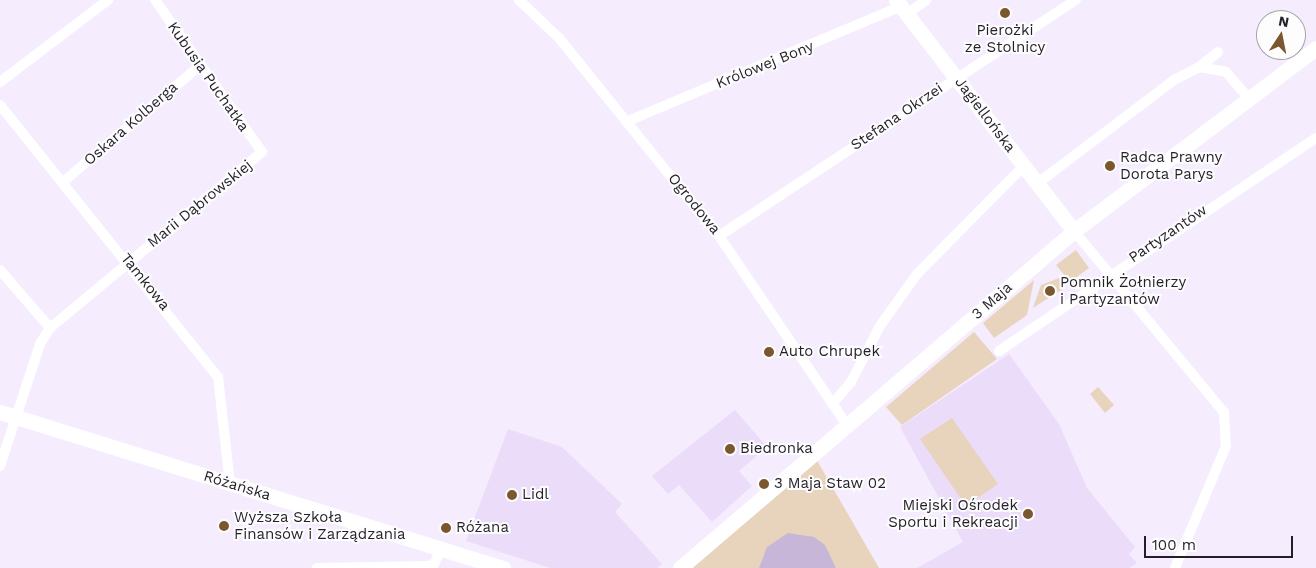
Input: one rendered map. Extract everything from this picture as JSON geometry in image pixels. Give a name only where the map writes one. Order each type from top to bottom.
[{"type":"street","points":[[0,82],[108,0]]},
{"type":"street","name":"Kubusia Puchatka","points":[[155,0],[198,67],[262,152]]},
{"type":"street","name":"Ogrodowa","points":[[519,0],[559,38],[719,236],[847,425]]},
{"type":"street","name":"Królowej Bony","points":[[628,122],[901,7],[926,0]]},
{"type":"street","name":"Stefana Okrzei","points":[[719,236],[956,77],[1076,0]]},
{"type":"street","name":"Jagiellońska","points":[[901,7],[1074,231]]},
{"type":"street","name":"3 Maja","points":[[680,568],[1074,231],[1248,97],[1316,48]]},
{"type":"street","points":[[1038,183],[1174,80],[1199,66],[1218,52]]},
{"type":"street","points":[[1199,66],[1226,72],[1248,97]]},
{"type":"street","name":"Oskara Kolberga","points":[[63,182],[198,67]]},
{"type":"street","name":"Tamkowa","points":[[0,105],[129,262],[218,377],[230,484]]},
{"type":"street","name":"Partyzantów","points":[[999,351],[1107,274],[1316,138]]},
{"type":"street","name":"Marii Dąbrowskiej","points":[[0,466],[40,344],[50,328],[262,152]]},
{"type":"street","points":[[832,404],[851,382],[886,314],[917,274],[1024,166]]},
{"type":"street","points":[[1074,231],[1107,274],[1217,400],[1228,427],[1218,470],[1176,568]]},
{"type":"street","points":[[0,270],[50,328]]},
{"type":"street","name":"Różańska","points":[[0,412],[503,568]]},
{"type":"street","points":[[317,568],[428,566],[434,564],[441,549]]},
{"type":"shaded area","points":[[1076,250],[1089,268],[1070,282],[1056,265]]},
{"type":"shaded area","points":[[1059,278],[1064,288],[1033,308],[1041,285]]},
{"type":"shaded area","points":[[1034,280],[1027,315],[994,338],[983,323]]},
{"type":"shaded area","points":[[974,332],[997,359],[902,425],[886,407]]},
{"type":"shaded area","points":[[1009,354],[1059,424],[1087,488],[1135,547],[1129,554],[1137,563],[1129,568],[917,568],[963,542],[900,427]]},
{"type":"shaded area","points":[[1098,387],[1114,405],[1105,413],[1090,394]]},
{"type":"shaded area","points":[[735,410],[767,447],[739,471],[752,486],[712,522],[679,485],[668,494],[652,476]]},
{"type":"shaded area","points":[[952,418],[998,484],[966,506],[920,439]]},
{"type":"shaded area","points":[[508,429],[562,447],[622,504],[615,512],[662,564],[657,568],[550,568],[466,541]]},
{"type":"shaded area","points":[[815,457],[879,568],[692,568],[803,467]]},
{"type":"shaded area","points":[[788,533],[814,537],[825,545],[836,568],[759,568],[767,547]]},
{"type":"place","name":"Pierożki ze Stolnicy","points":[[1005,13]]},
{"type":"place","name":"Radca Prawny Dorota Parys","points":[[1110,166]]},
{"type":"place","name":"Pomnik Żołnierzy i Partyzantów","points":[[1050,291]]},
{"type":"place","name":"Auto Chrupek","points":[[769,352]]},
{"type":"place","name":"Biedronka","points":[[730,449]]},
{"type":"place","name":"3 Maja Staw 02","points":[[764,484]]},
{"type":"place","name":"Lidl","points":[[512,495]]},
{"type":"place","name":"Miejski Ośrodek Sportu i Rekreacji","points":[[1028,514]]},
{"type":"place","name":"Wyższa Szkoła Finansów i Zarządzania","points":[[224,526]]},
{"type":"place","name":"Różana","points":[[446,528]]}]
